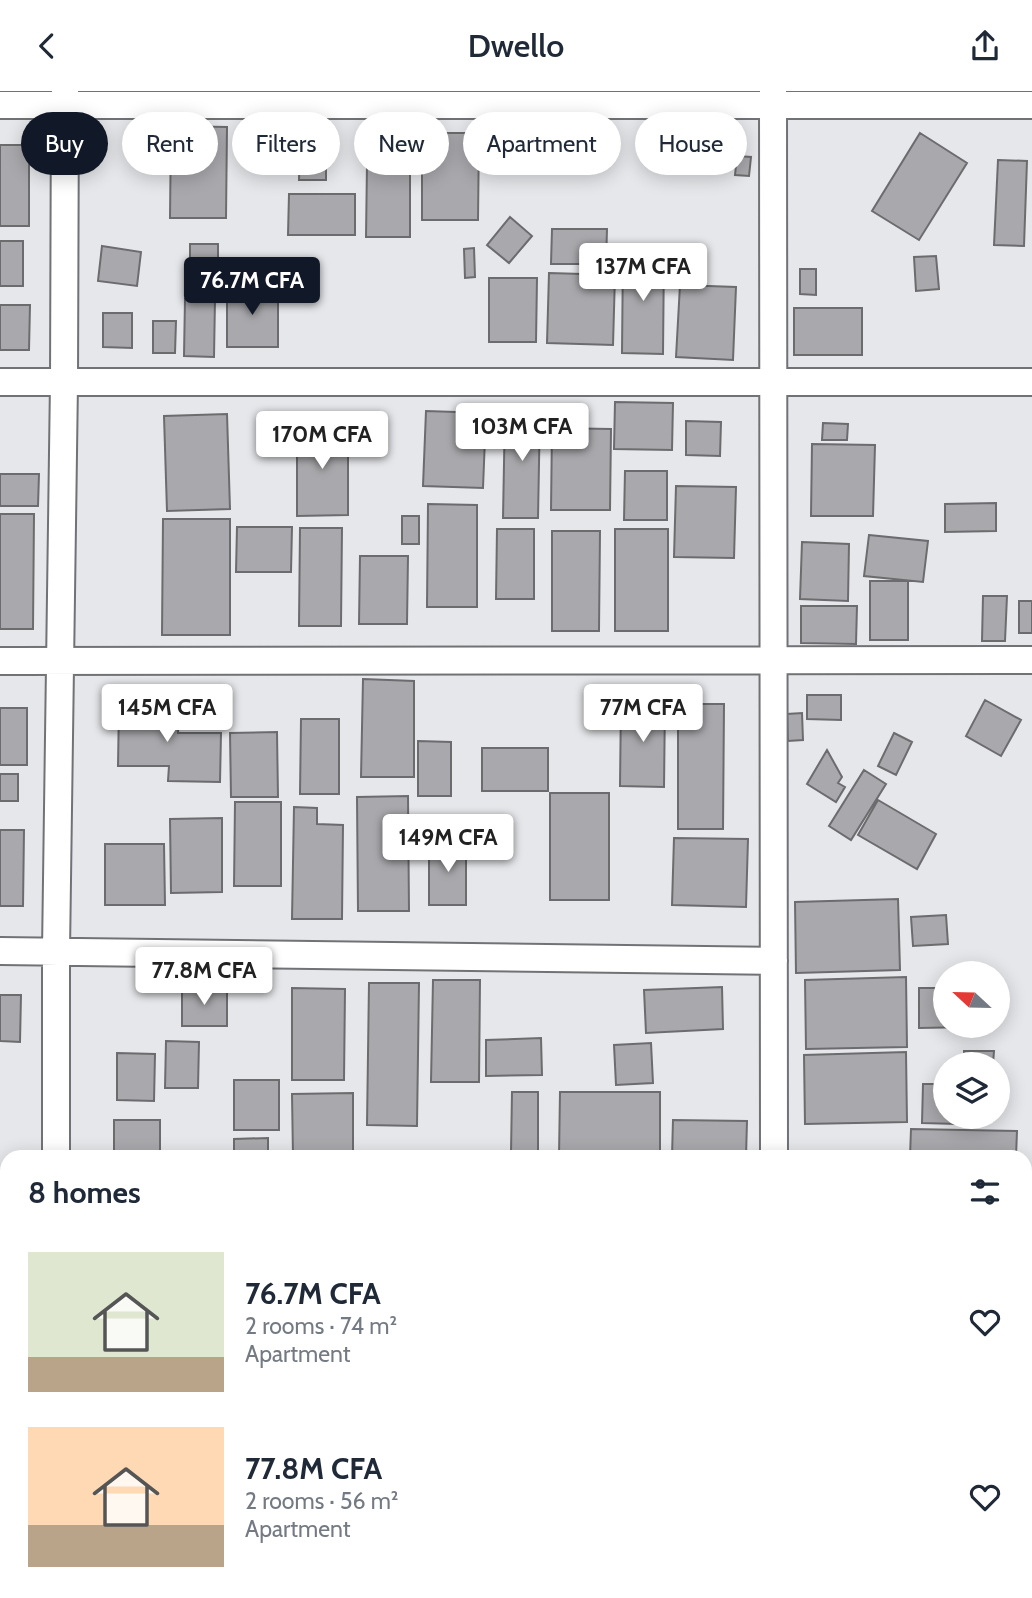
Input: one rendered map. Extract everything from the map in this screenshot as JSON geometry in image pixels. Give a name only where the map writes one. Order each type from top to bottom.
[{"type":"street","points":[[773,98],[774,1150]]},
{"type":"street","points":[[0,105],[64,99],[773,98],[1032,105]]},
{"type":"street","points":[[56,1150],[64,382],[64,99]]},
{"type":"street","points":[[0,382],[1032,382]]},
{"type":"street","points":[[0,661],[1032,660]]},
{"type":"street","points":[[0,951],[774,961]]},
{"type":"building","points":[[218,127],[227,127],[226,218],[170,218],[170,175],[218,175]]},
{"type":"building","points":[[449,133],[463,133],[463,175],[479,175],[478,220],[422,220],[422,175],[449,175]]},
{"type":"building","points":[[920,133],[967,163],[919,240],[872,211]]},
{"type":"building","points":[[0,145],[21,145],[21,175],[29,175],[29,226],[0,226]]},
{"type":"building","points":[[747,157],[751,157],[749,176],[735,175],[747,175]]},
{"type":"building","points":[[998,160],[1027,161],[1024,246],[994,245]]},
{"type":"building","points":[[299,175],[326,175],[326,180],[299,180]]},
{"type":"building","points":[[367,175],[410,175],[410,237],[366,237]]},
{"type":"building","points":[[289,194],[355,194],[355,235],[288,235]]},
{"type":"building","points":[[510,217],[532,236],[509,263],[487,245]]},
{"type":"building","points":[[552,229],[607,229],[606,264],[551,264]]},
{"type":"building","points":[[0,241],[23,241],[23,286],[0,286]]},
{"type":"building","points":[[190,244],[218,244],[218,277],[190,277]]},
{"type":"building","points":[[102,246],[141,252],[137,286],[98,281]]},
{"type":"building","points":[[474,248],[475,277],[465,278],[464,249]]},
{"type":"building","points":[[623,252],[664,252],[663,354],[622,353]]},
{"type":"building","points":[[936,256],[939,289],[916,291],[914,257]]},
{"type":"building","points":[[800,269],[816,269],[816,295],[800,294]]},
{"type":"building","points":[[549,273],[615,275],[613,345],[547,343]]},
{"type":"building","points":[[489,278],[537,278],[536,342],[489,342]]},
{"type":"building","points":[[680,285],[736,287],[733,360],[676,357]]},
{"type":"building","points":[[227,287],[278,287],[278,347],[227,347]]},
{"type":"building","points":[[185,299],[215,299],[214,357],[184,356]]},
{"type":"building","points":[[0,305],[30,305],[29,350],[0,350]]},
{"type":"building","points":[[794,308],[862,308],[862,355],[794,355]]},
{"type":"building","points":[[103,313],[132,313],[132,348],[103,347]]},
{"type":"building","points":[[153,321],[176,321],[175,353],[153,353]]},
{"type":"building","points":[[615,402],[673,403],[672,450],[614,449]]},
{"type":"building","points":[[505,409],[540,409],[538,518],[503,518]]},
{"type":"building","points":[[426,411],[486,413],[483,488],[423,486]]},
{"type":"building","points":[[227,414],[230,509],[167,511],[164,416]]},
{"type":"building","points":[[686,421],[721,422],[720,456],[686,455]]},
{"type":"building","points":[[823,423],[848,424],[847,440],[822,440]]},
{"type":"building","points":[[297,426],[348,426],[348,515],[297,516]]},
{"type":"building","points":[[552,428],[611,429],[610,510],[551,510]]},
{"type":"building","points":[[812,444],[875,445],[873,516],[811,516]]},
{"type":"building","points":[[625,471],[667,471],[667,520],[624,520]]},
{"type":"building","points":[[0,474],[39,474],[38,506],[0,506]]},
{"type":"building","points":[[676,486],[736,487],[734,558],[674,557]]},
{"type":"building","points":[[996,503],[996,531],[945,532],[945,504]]},
{"type":"building","points":[[428,504],[477,505],[477,607],[427,607]]},
{"type":"building","points":[[0,514],[34,514],[33,629],[0,629]]},
{"type":"building","points":[[402,516],[419,516],[419,544],[402,544]]},
{"type":"building","points":[[163,519],[230,519],[230,635],[162,635]]},
{"type":"building","points":[[237,527],[292,527],[291,572],[236,572]]},
{"type":"building","points":[[300,528],[342,528],[341,626],[299,626]]},
{"type":"building","points":[[497,529],[534,529],[534,599],[496,599]]},
{"type":"building","points":[[615,529],[668,529],[668,631],[615,631]]},
{"type":"building","points":[[552,531],[600,531],[599,631],[552,631]]},
{"type":"building","points":[[869,535],[928,541],[923,582],[864,576]]},
{"type":"building","points":[[802,542],[849,544],[848,601],[800,599]]},
{"type":"building","points":[[360,556],[408,556],[407,624],[359,624]]},
{"type":"building","points":[[870,581],[908,581],[908,640],[870,640]]},
{"type":"building","points":[[983,596],[1007,596],[1005,641],[982,641]]},
{"type":"building","points":[[1019,601],[1032,601],[1032,633],[1019,633]]},
{"type":"building","points":[[801,606],[857,606],[856,644],[801,643]]},
{"type":"building","points":[[363,679],[414,681],[414,777],[361,777]]},
{"type":"building","points":[[807,695],[841,695],[841,720],[807,719]]},
{"type":"building","points":[[985,700],[1021,720],[1001,756],[966,736]]},
{"type":"building","points":[[621,701],[665,702],[664,787],[620,786]]},
{"type":"building","points":[[119,704],[179,704],[178,733],[221,733],[220,782],[168,781],[169,766],[118,766]]},
{"type":"building","points":[[678,704],[724,704],[723,829],[678,829]]},
{"type":"building","points":[[0,708],[27,708],[27,765],[0,765]]},
{"type":"building","points":[[802,713],[803,740],[788,741],[787,714]]},
{"type":"building","points":[[301,719],[339,719],[339,794],[300,794]]},
{"type":"building","points":[[277,732],[278,797],[231,797],[230,733]]},
{"type":"building","points":[[894,733],[912,742],[896,775],[878,766]]},
{"type":"building","points":[[418,741],[451,742],[451,796],[418,796]]},
{"type":"building","points":[[482,748],[548,748],[548,791],[482,791]]},
{"type":"building","points":[[827,750],[842,777],[838,783],[845,787],[836,802],[807,784]]},
{"type":"building","points":[[864,770],[886,784],[851,840],[829,826]]},
{"type":"building","points":[[0,774],[18,774],[18,801],[0,801]]},
{"type":"building","points":[[550,793],[609,793],[609,900],[550,900]]},
{"type":"building","points":[[408,796],[409,911],[358,911],[357,797]]},
{"type":"building","points":[[878,800],[936,834],[917,869],[858,835]]},
{"type":"building","points":[[235,802],[281,802],[281,886],[234,886]]},
{"type":"building","points":[[294,807],[317,808],[317,824],[343,825],[342,919],[292,919]]},
{"type":"building","points":[[222,818],[222,892],[171,893],[170,819]]},
{"type":"building","points":[[0,830],[24,830],[23,906],[0,906]]},
{"type":"building","points":[[674,838],[748,839],[746,907],[672,905]]},
{"type":"building","points":[[429,843],[466,843],[466,905],[429,905]]},
{"type":"building","points":[[105,844],[164,844],[165,905],[105,905]]},
{"type":"building","points":[[898,899],[900,970],[796,973],[795,902]]},
{"type":"building","points":[[946,915],[948,944],[913,946],[911,917]]},
{"type":"building","points":[[906,977],[907,1047],[806,1049],[805,980]]},
{"type":"building","points":[[433,980],[480,980],[479,1082],[431,1082]]},
{"type":"building","points":[[369,983],[419,983],[417,1126],[367,1125]]},
{"type":"building","points":[[182,987],[227,987],[227,1026],[182,1026]]},
{"type":"building","points":[[722,987],[723,1029],[646,1033],[644,990]]},
{"type":"building","points":[[292,988],[345,989],[344,1080],[292,1080]]},
{"type":"building","points":[[919,988],[933,988],[933,1028],[919,1028]]},
{"type":"building","points":[[0,995],[21,995],[20,1042],[0,1041]]},
{"type":"building","points":[[541,1038],[542,1075],[486,1076],[486,1040]]},
{"type":"building","points":[[166,1041],[199,1042],[198,1088],[165,1088]]},
{"type":"building","points":[[651,1043],[653,1083],[616,1085],[614,1045]]},
{"type":"building","points":[[906,1052],[907,1122],[805,1124],[804,1055]]},
{"type":"building","points":[[117,1053],[155,1054],[154,1101],[117,1100]]},
{"type":"building","points":[[234,1080],[279,1080],[279,1130],[234,1130]]},
{"type":"building","points":[[923,1084],[933,1084],[933,1123],[922,1123]]},
{"type":"building","points":[[512,1092],[538,1092],[538,1150],[511,1150]]},
{"type":"building","points":[[560,1092],[660,1092],[660,1150],[559,1150]]},
{"type":"building","points":[[353,1093],[353,1150],[293,1150],[292,1094]]},
{"type":"building","points":[[114,1120],[160,1120],[160,1150],[114,1150]]},
{"type":"building","points":[[673,1120],[747,1121],[746,1150],[672,1150]]},
{"type":"building","points":[[911,1129],[1017,1131],[1016,1150],[910,1150]]},
{"type":"building","points":[[268,1138],[268,1150],[234,1150],[234,1139]]}]
